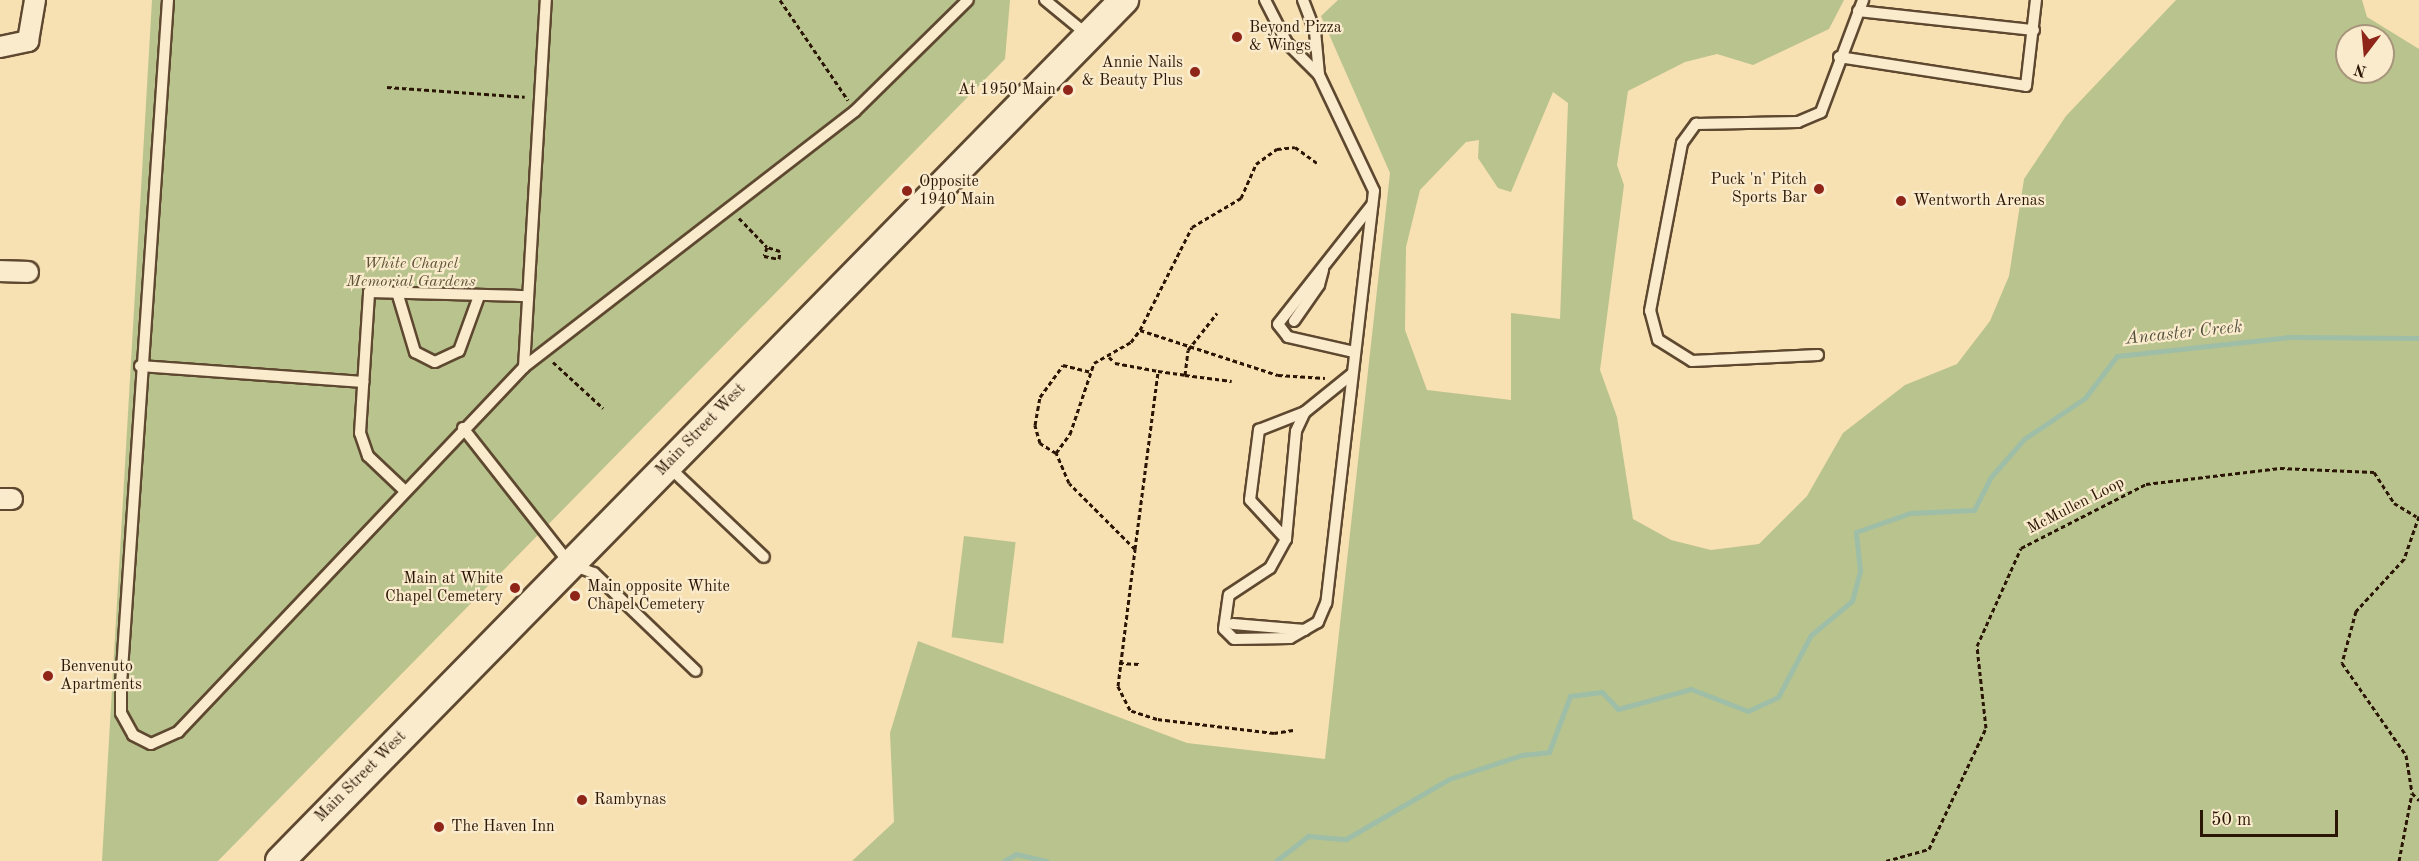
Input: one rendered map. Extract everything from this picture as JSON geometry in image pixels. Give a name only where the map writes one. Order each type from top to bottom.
[{"type":"main road","name":"Main Street West","points":[[280,861],[1124,0]]},
{"type":"street","points":[[0,47],[28,41],[35,0]]},
{"type":"street","points":[[0,271],[28,272]]},
{"type":"lane","points":[[168,0],[140,366],[121,713],[133,735],[151,744],[178,732],[463,428],[524,367],[731,211],[855,111],[968,0]]},
{"type":"lane","points":[[524,367],[546,0]]},
{"type":"lane","points":[[1045,0],[1089,36]]},
{"type":"lane","points":[[1265,0],[1287,43],[1319,75],[1374,191],[1326,603],[1308,631],[1259,642],[1234,639],[1224,629],[1229,595],[1270,568],[1286,539],[1296,431],[1305,412]]},
{"type":"lane","points":[[1303,0],[1315,31],[1319,75]]},
{"type":"lane","points":[[1818,355],[1692,361],[1658,340],[1650,311],[1682,144],[1696,124],[1798,122],[1821,112],[1839,57],[1863,0]]},
{"type":"lane","points":[[1839,57],[2026,86],[2036,0]]},
{"type":"lane","points":[[1858,11],[2034,30]]},
{"type":"lane","points":[[1354,352],[1288,337],[1278,324],[1372,205]]},
{"type":"lane","points":[[1294,321],[1320,285],[1323,267]]},
{"type":"lane","points":[[405,492],[364,448],[359,418],[369,292],[527,296]]},
{"type":"lane","points":[[397,292],[415,352],[435,362],[459,351],[479,296]]},
{"type":"lane","points":[[140,366],[363,382]]},
{"type":"lane","points":[[1286,539],[1250,500],[1259,430],[1305,412],[1352,374]]},
{"type":"lane","points":[[463,428],[570,564],[594,573],[696,671]]},
{"type":"lane","points":[[667,465],[764,557]]},
{"type":"lane","points":[[1233,624],[1308,631]]},
{"type":"path","points":[[780,0],[855,111]]},
{"type":"path","points":[[387,87],[540,98]]},
{"type":"path","points":[[1056,453],[1070,434],[1094,363],[1109,357],[1140,330],[1183,239],[1200,219],[1240,198],[1256,164],[1287,146],[1317,163]]},
{"type":"path","points":[[731,211],[767,247],[780,251],[779,260],[764,256],[767,247]]},
{"type":"path","points":[[1185,375],[1191,347],[1217,314]]},
{"type":"path","points":[[1140,330],[1278,375],[1352,374]]},
{"type":"path","points":[[543,353],[603,408]]},
{"type":"path","points":[[1109,357],[1115,363],[1232,381]]},
{"type":"path","points":[[1090,372],[1063,365],[1040,397],[1035,425],[1040,443],[1056,453],[1069,483],[1135,549]]},
{"type":"path","points":[[1158,371],[1119,663],[1122,700],[1140,716],[1274,733],[1293,730]]},
{"type":"path","name":"McMullen Loop","points":[[1886,861],[1929,849],[1986,728],[1977,646],[2021,548],[2146,484],[2280,468],[2374,471],[2394,503],[2418,516]]},
{"type":"path","points":[[2399,861],[2412,793],[2406,756],[2342,663],[2356,611],[2404,559],[2418,516]]},
{"type":"path","points":[[1119,663],[1139,664]]},
{"type":"path","points":[[2412,793],[2419,800]]},
{"type":"green space","name":"White Chapel Memorial Gardens","points":[[152,0],[1010,0],[1005,59],[218,861],[102,861]]},
{"type":"green space","points":[[1338,0],[1844,0],[1829,29],[1753,65],[1717,54],[1685,62],[1628,91],[1617,165],[1624,185],[1600,370],[1617,417],[1633,519],[1671,540],[1711,550],[1759,544],[1807,496],[1843,433],[1905,385],[1957,364],[1990,321],[2009,276],[2024,179],[2066,116],[2176,0],[2362,0],[2367,17],[2378,24],[2335,24],[2335,84],[2395,84],[2395,34],[2419,49],[2419,861],[852,861],[894,822],[890,733],[918,641],[1187,743],[1325,759],[1390,173],[1321,16]],"holes":[[[1553,92],[1568,103],[1560,319],[1511,313],[1511,400],[1427,390],[1405,330],[1406,247],[1420,190],[1466,142],[1479,140],[1478,158],[1498,188],[1511,192]]]},
{"type":"green space","points":[[964,536],[1016,542],[1003,644],[952,637]]},
{"type":"waterway","name":"Ancaster Creek","points":[[1276,861],[1308,836],[1346,839],[1449,779],[1522,755],[1549,752],[1570,696],[1602,692],[1618,709],[1691,689],[1748,711],[1778,697],[1811,635],[1852,601],[1860,571],[1856,532],[1910,513],[1974,510],[1990,478],[2024,439],[2085,398],[2117,356],[2288,337],[2419,338]]},
{"type":"waterway","points":[[1004,861],[1016,854],[1046,861]]},
{"type":"place","name":"Beyond Pizza & Wings","points":[[1237,37]]},
{"type":"place","name":"Annie Nails & Beauty Plus","points":[[1195,72]]},
{"type":"place","name":"At 1950 Main","points":[[1068,90]]},
{"type":"place","name":"Puck 'n' Pitch Sports Bar","points":[[1819,189]]},
{"type":"place","name":"Opposite 1940 Main","points":[[907,191]]},
{"type":"place","name":"Wentworth Arenas","points":[[1901,201]]},
{"type":"place","name":"Main at White Chapel Cemetery","points":[[515,588]]},
{"type":"place","name":"Main opposite White Chapel Cemetery","points":[[575,596]]},
{"type":"place","name":"Benvenuto Apartments","points":[[48,676]]},
{"type":"place","name":"Rambynas","points":[[582,800]]},
{"type":"place","name":"The Haven Inn","points":[[439,827]]}]
